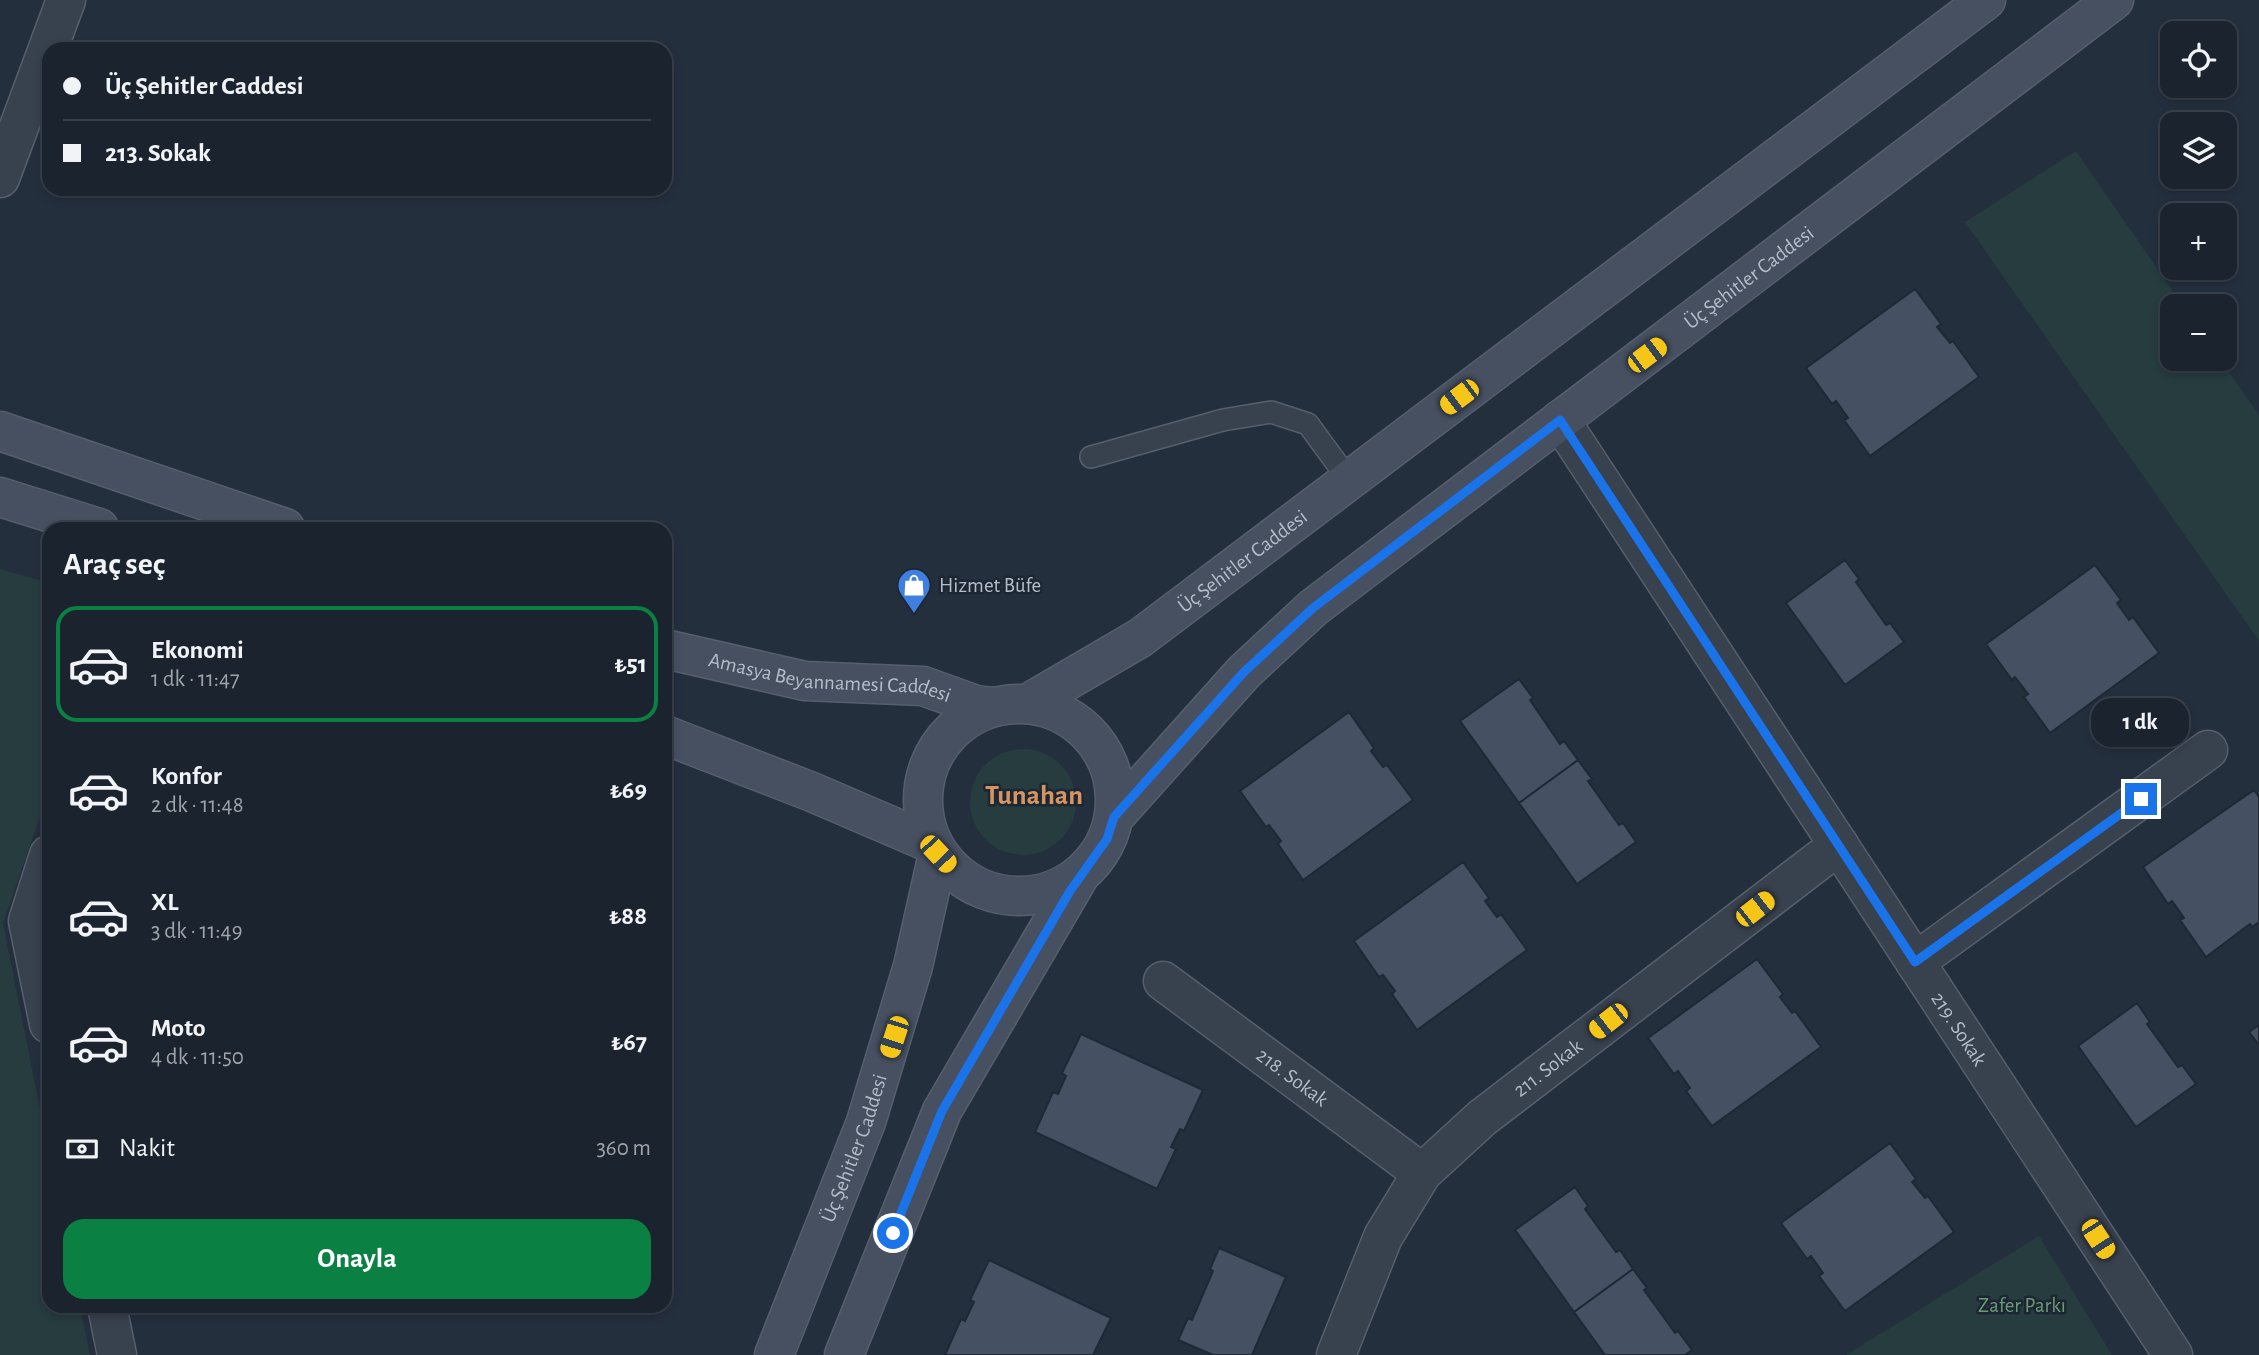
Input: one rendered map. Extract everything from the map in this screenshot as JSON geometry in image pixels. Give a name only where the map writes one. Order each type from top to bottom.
[{"type":"main road","name":"Üç Şehitler Caddesi","points":[[1010,705],[1140,638],[1986,0]]},
{"type":"main road","name":"Üç Şehitler Caddesi","points":[[1114,817],[1244,672],[1313,608],[2114,0]]},
{"type":"main road","points":[[0,431],[267,522]]},
{"type":"main road","points":[[0,497],[80,522]]},
{"type":"main road","name":"Amasya Beyannamesi Caddesi","points":[[672,651],[805,681],[923,686],[976,705],[1010,705]]},
{"type":"main road","points":[[844,1355],[942,1111],[1080,875],[1096,858],[1107,839],[1114,817],[1114,785],[1104,755],[1084,729],[1058,712],[1010,705],[966,719],[943,740],[928,766],[922,796],[925,827],[936,849],[960,877],[988,892],[1021,897],[1052,891],[1080,875]]},
{"type":"main road","points":[[672,738],[936,849]]},
{"type":"main road","name":"Üç Şehitler Caddesi","points":[[774,1355],[866,1122],[913,966],[936,849]]},
{"type":"street","points":[[50,42],[66,0]]},
{"type":"street","points":[[0,178],[42,65]]},
{"type":"street","name":"219. Sokak","points":[[1560,420],[2173,1355]]},
{"type":"street","points":[[1915,962],[2208,750]]},
{"type":"street","name":"211. Sokak","points":[[1336,1355],[1383,1237],[1422,1173],[1482,1118],[1839,845]]},
{"type":"street","points":[[42,877],[28,921],[42,990]]},
{"type":"street","name":"218. Sokak","points":[[1163,981],[1422,1173]]},
{"type":"street","points":[[108,1313],[117,1355]]},
{"type":"lane","points":[[1091,457],[1223,420],[1271,412],[1308,424],[1349,480]]},
{"type":"green space","points":[[2076,151],[2160,273],[2160,280],[2165,280],[2175,294],[2160,294],[2160,371],[2228,371],[2259,415],[2259,641],[1965,222]]},
{"type":"green space","points":[[0,569],[42,581],[42,811],[3,923],[42,1119],[42,1313],[81,1313],[90,1355],[0,1355]]},
{"type":"green space","points":[[1023,749],[1043,753],[1061,764],[1072,782],[1076,802],[1072,822],[1061,840],[1043,851],[1023,855],[1003,851],[985,840],[974,822],[970,802],[974,782],[985,764],[1003,753]]},
{"type":"green space","name":"Zafer Parkı","points":[[2039,1236],[2112,1355],[1846,1355]]},
{"type":"building","points":[[1915,289],[1941,324],[1937,327],[1950,343],[1953,341],[1979,377],[1870,456],[1844,420],[1848,418],[1836,401],[1832,404],[1806,368]]},
{"type":"building","points":[[1845,560],[1859,579],[1856,582],[1886,625],[1890,623],[1904,642],[1845,685],[1786,603]]},
{"type":"building","points":[[2095,565],[2121,600],[2117,603],[2129,620],[2133,617],[2159,653],[2050,733],[2024,697],[2028,694],[2015,677],[2012,680],[1986,644]]},
{"type":"building","points":[[1519,679],[1560,744],[1564,741],[1578,760],[1519,803],[1460,721]]},
{"type":"building","points":[[1349,712],[1374,748],[1371,751],[1383,767],[1387,765],[1413,800],[1303,880],[1278,844],[1281,841],[1269,825],[1266,827],[1240,791]]},
{"type":"building","points":[[1578,760],[1592,779],[1588,781],[1619,825],[1623,823],[1636,842],[1577,884],[1519,803]]},
{"type":"building","points":[[2254,790],[2259,797],[2259,922],[2252,927],[2250,924],[2206,957],[2180,920],[2184,918],[2172,901],[2168,904],[2143,867]]},
{"type":"building","points":[[1463,862],[1489,898],[1485,901],[1497,917],[1501,914],[1527,950],[1417,1030],[1392,994],[1395,991],[1383,975],[1379,977],[1354,941]]},
{"type":"building","points":[[1757,959],[1783,994],[1780,997],[1792,1013],[1795,1011],[1821,1047],[1712,1126],[1686,1091],[1690,1088],[1678,1071],[1674,1074],[1648,1038]]},
{"type":"building","points":[[2137,1003],[2150,1022],[2147,1024],[2178,1067],[2182,1065],[2196,1084],[2136,1127],[2078,1046]]},
{"type":"building","points":[[2259,1025],[2259,1045],[2249,1032]]},
{"type":"building","points":[[1081,1034],[1203,1090],[1184,1131],[1180,1129],[1171,1147],[1176,1149],[1157,1189],[1035,1132],[1053,1092],[1058,1094],[1066,1076],[1062,1073]]},
{"type":"building","points":[[1890,1143],[1916,1179],[1912,1182],[1925,1198],[1928,1196],[1954,1232],[1845,1311],[1819,1276],[1823,1273],[1811,1256],[1807,1259],[1781,1223]]},
{"type":"building","points":[[1575,1187],[1588,1206],[1585,1209],[1616,1252],[1620,1250],[1633,1269],[1574,1312],[1515,1230]]},
{"type":"building","points":[[1219,1248],[1286,1277],[1252,1355],[1213,1355],[1178,1340],[1188,1318],[1192,1320],[1213,1271],[1210,1269]]},
{"type":"building","points":[[989,1260],[1111,1318],[1093,1355],[945,1355],[961,1319],[965,1321],[974,1302],[970,1300]]},
{"type":"building","points":[[1633,1269],[1647,1288],[1644,1290],[1675,1333],[1678,1331],[1692,1350],[1685,1355],[1605,1355],[1574,1312]]},
{"type":"place","name":"Hizmet Büfe","points":[[914,615]]},
{"type":"district","name":"Tunahan","points":[[1034,794]]},
{"type":"route","points":[[893,1233],[942,1111],[1070,891],[1096,858],[1107,839],[1114,817],[1244,672],[1313,608],[1560,420],[1915,962],[2141,799]]}]
